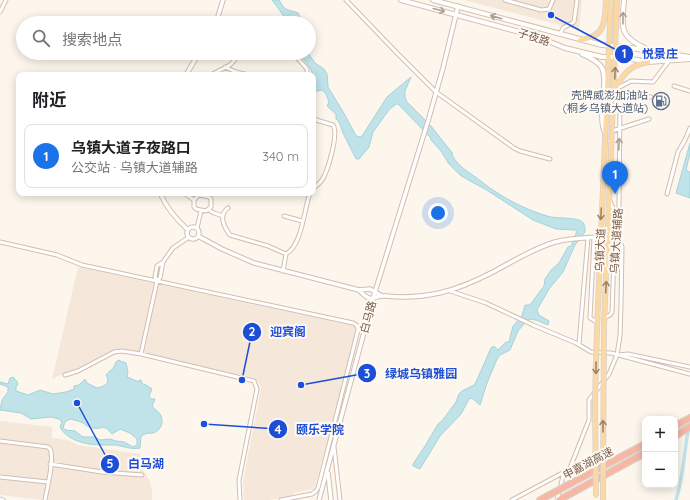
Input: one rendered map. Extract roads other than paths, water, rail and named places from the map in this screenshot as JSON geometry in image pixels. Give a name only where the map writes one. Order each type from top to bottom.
[{"type":"highway","points":[[678,424],[690,418]]},
{"type":"highway","points":[[678,434],[690,427]]},
{"type":"highway","name":"申嘉湖高速","points":[[540,500],[642,446]]},
{"type":"highway","name":"申嘉湖高速","points":[[560,499],[642,455]]},
{"type":"main road","name":"子夜路","points":[[401,0],[538,37],[557,45],[602,57],[615,57],[648,62],[668,62],[690,58]]},
{"type":"main road","name":"子夜路","points":[[433,0],[580,40],[609,46],[649,50],[690,58]]},
{"type":"main road","points":[[580,40],[593,37],[602,29],[605,19],[606,0]]},
{"type":"main road","name":"乌镇大道","points":[[596,500],[595,400],[597,322],[604,133],[611,0]]},
{"type":"main road","name":"乌镇大道","points":[[603,500],[604,318],[617,0]]},
{"type":"main road","points":[[624,0],[623,27],[625,34],[631,41],[649,50]]},
{"type":"main road","points":[[574,50],[596,62],[603,72],[602,122],[604,133]]},
{"type":"main road","points":[[614,90],[623,76],[631,68],[648,62]]},
{"type":"main road","points":[[604,149],[612,150]]},
{"type":"street","points":[[0,12],[6,0]]},
{"type":"street","points":[[218,16],[223,0]]},
{"type":"street","points":[[346,0],[436,92],[514,148],[550,159]]},
{"type":"street","points":[[505,0],[542,10],[549,9],[553,0]]},
{"type":"street","points":[[560,34],[563,28],[574,22],[577,0]]},
{"type":"street","name":"白马路","points":[[319,500],[375,291],[424,135],[458,6]]},
{"type":"street","points":[[188,72],[195,60]]},
{"type":"street","points":[[216,72],[236,60]]},
{"type":"street","points":[[299,60],[307,69],[307,72]]},
{"type":"street","points":[[614,90],[631,81],[653,82],[668,62]]},
{"type":"street","points":[[225,67],[236,72]]},
{"type":"street","points":[[674,86],[690,91]]},
{"type":"street","points":[[614,90],[624,95],[651,97]]},
{"type":"street","name":"乌镇大道辅路","points":[[604,318],[612,312],[616,218],[619,208],[620,100],[614,90]]},
{"type":"street","points":[[612,131],[649,119]]},
{"type":"street","points":[[316,120],[333,125],[335,128],[332,152],[326,172],[322,180],[316,186]]},
{"type":"street","points":[[667,194],[678,152],[690,128]]},
{"type":"street","points":[[161,196],[172,214],[188,230],[187,234],[189,237]]},
{"type":"street","points":[[188,196],[194,200]]},
{"type":"street","points":[[197,196],[194,200],[194,207],[200,210],[209,210],[223,216]]},
{"type":"street","points":[[204,196],[209,197],[212,202],[209,210]]},
{"type":"street","points":[[283,271],[286,254],[295,244],[309,196]]},
{"type":"street","points":[[610,198],[616,218]]},
{"type":"street","points":[[228,208],[223,216],[224,225],[230,235],[268,246],[286,254]]},
{"type":"street","points":[[198,236],[199,233],[196,228],[200,210]]},
{"type":"street","points":[[284,216],[302,221]]},
{"type":"street","points":[[188,230],[191,227],[196,228]]},
{"type":"street","points":[[198,236],[222,250],[241,258],[283,271],[340,284],[359,290],[370,289],[382,296]]},
{"type":"street","points":[[157,281],[155,277],[157,266],[173,248],[189,237],[193,239],[198,236]]},
{"type":"street","points":[[359,290],[365,296],[373,299],[382,296],[399,298],[430,296],[450,291],[491,274],[527,253],[554,243],[600,237]]},
{"type":"street","points":[[579,344],[587,238]]},
{"type":"street","points":[[594,238],[590,318],[597,322]]},
{"type":"street","points":[[512,500],[570,468],[588,423],[590,398],[609,374],[617,355],[620,336],[622,247],[621,244],[615,240]]},
{"type":"street","points":[[0,242],[57,255],[82,265],[353,323],[358,327],[318,488],[312,494],[281,500]]},
{"type":"street","points":[[141,354],[157,281],[160,278],[162,262]]},
{"type":"street","points":[[156,271],[161,272]]},
{"type":"street","points":[[450,291],[486,303],[579,344],[591,352],[611,353],[690,374]]},
{"type":"street","points":[[65,376],[78,371],[114,352],[122,351],[247,378],[256,383],[257,392],[239,480],[240,500]]},
{"type":"street","points":[[617,355],[628,354],[690,367]]},
{"type":"street","points":[[0,441],[48,447],[51,450],[45,500]]},
{"type":"street","points":[[334,447],[340,500]]},
{"type":"street","points":[[50,464],[102,472],[142,475]]},
{"type":"street","points":[[328,470],[330,500]]},
{"type":"street","points":[[560,499],[563,473]]},
{"type":"street","points":[[0,477],[48,482]]},
{"type":"water","points":[[272,0],[279,0],[285,8],[298,13],[300,16],[284,16]]},
{"type":"water","points":[[304,60],[313,60],[324,69],[327,74],[328,87],[358,137],[362,136],[387,97],[411,77],[405,91],[407,102],[431,126],[453,154],[452,155],[455,160],[462,167],[497,193],[521,206],[551,217],[578,220],[583,223],[584,226],[585,232],[575,245],[563,272],[549,289],[537,310],[539,315],[549,321],[548,325],[536,320],[528,319],[518,331],[510,350],[500,355],[497,359],[480,405],[472,398],[469,399],[461,414],[440,436],[420,469],[413,466],[413,464],[438,424],[456,402],[459,394],[474,385],[491,348],[494,346],[498,350],[506,342],[509,342],[513,326],[522,316],[525,305],[530,305],[544,286],[545,279],[551,270],[559,263],[568,247],[571,246],[577,231],[556,229],[533,220],[485,189],[460,175],[449,164],[430,137],[398,104],[389,110],[373,132],[369,147],[359,159],[356,159],[339,122],[336,119],[336,114],[327,106],[329,102],[326,94],[322,90],[316,91],[316,72],[312,72]]},
{"type":"water","points":[[690,143],[690,153],[686,170],[690,172],[690,198],[676,193]]},
{"type":"water","points":[[118,360],[126,363],[128,372],[127,377],[139,382],[139,380],[142,381],[141,383],[152,389],[149,396],[151,399],[155,399],[152,406],[160,413],[161,416],[162,423],[157,431],[141,436],[140,448],[134,449],[115,445],[96,445],[84,443],[73,439],[63,432],[60,427],[62,422],[59,419],[51,417],[31,419],[21,413],[0,410],[2,400],[8,392],[8,387],[0,384],[0,382],[8,384],[10,378],[13,377],[18,384],[16,391],[28,395],[40,390],[53,394],[66,392],[74,389],[74,386],[79,385],[85,379],[87,383],[97,388],[107,383],[108,381],[106,375],[113,368]],"holes":[[[70,419],[81,422],[88,427],[104,428],[112,434],[120,429],[130,433],[137,439],[137,445],[133,447],[124,442],[110,439],[100,440],[95,437],[83,437],[75,431],[66,430],[63,428],[65,422]]]},
{"type":"waterway","points":[[676,500],[681,481],[690,422]]},
{"type":"place","name":"悦景庄","points":[[551,15]]},
{"type":"place","name":"壳牌威澎加油站 (桐乡乌镇大道站)","points":[[661,101]]},
{"type":"place","name":"乌镇大道子夜路口","points":[[615,194]]},
{"type":"place","name":"迎宾阁","points":[[242,380]]},
{"type":"place","name":"绿城乌镇雅园","points":[[301,385]]},
{"type":"place","name":"白马湖","points":[[77,403]]},
{"type":"place","name":"颐乐学院","points":[[204,424]]}]
